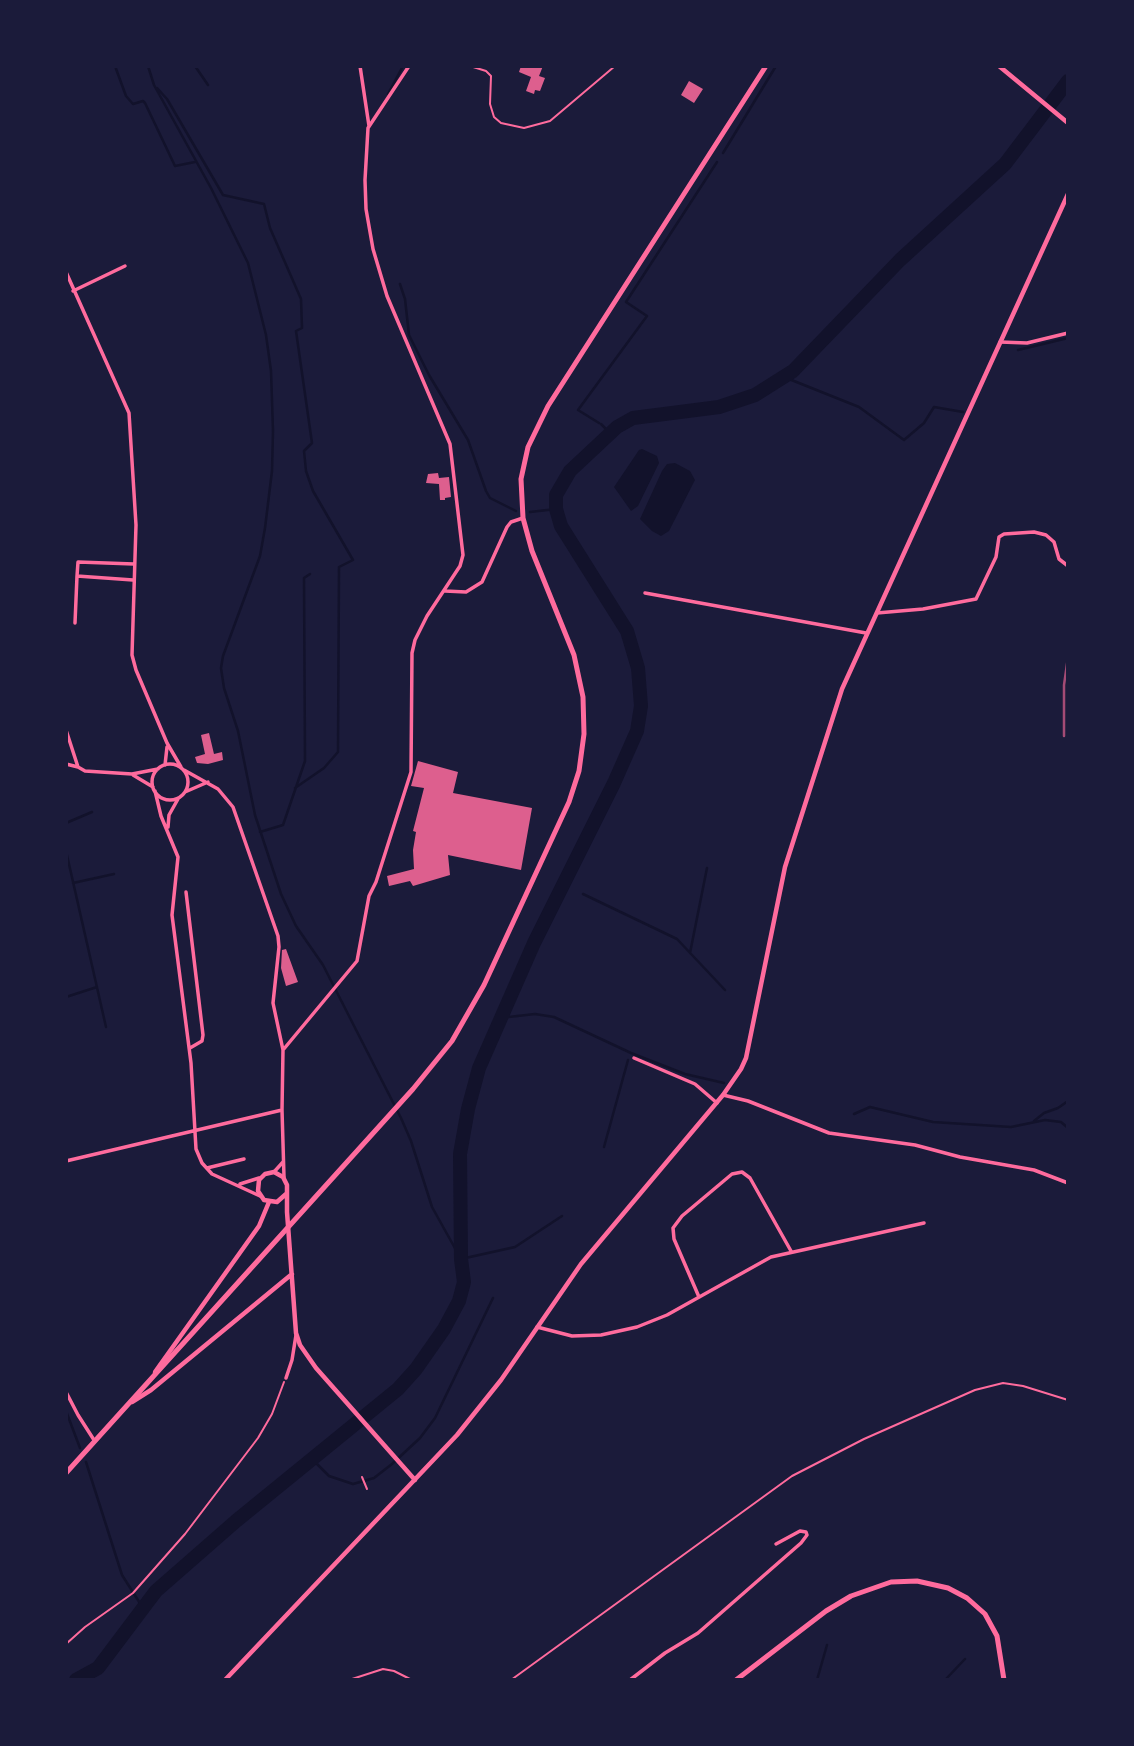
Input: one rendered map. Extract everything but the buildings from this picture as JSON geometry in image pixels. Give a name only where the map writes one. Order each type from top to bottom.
[{"type":"main road","points":[[66,1473],[413,1089],[452,1041],[477,1000],[561,821],[574,787],[585,717],[574,655],[532,551],[523,518],[521,479],[528,447],[541,418],[766,66]]},
{"type":"main road","points":[[736,1679],[844,1600],[879,1585],[917,1581],[948,1588],[967,1598],[985,1614],[998,1636],[1004,1679]]},
{"type":"street","points":[[283,1050],[353,968],[358,958],[369,896],[376,882],[411,772],[412,653],[415,640],[427,615],[460,566],[463,555],[450,444],[387,296],[369,231],[365,180],[368,128],[360,66]]},
{"type":"street","points":[[368,128],[409,66]]},
{"type":"street","points":[[999,66],[1068,123]]},
{"type":"street","points":[[225,1679],[457,1435],[501,1380],[581,1264],[723,1095],[746,1058],[789,851],[842,689],[1068,194]]},
{"type":"street","points":[[70,289],[125,265]]},
{"type":"street","points":[[66,272],[70,289],[129,413],[136,514],[133,660],[167,743],[188,781],[185,792]]},
{"type":"street","points":[[1000,342],[1027,343],[1068,333]]},
{"type":"street","points":[[445,590],[466,592],[482,582],[507,527],[511,522],[523,518]]},
{"type":"street","points":[[875,614],[923,609],[976,599],[996,557],[999,537],[1004,534],[1046,534],[1054,542],[1059,559],[1068,566]]},
{"type":"street","points":[[75,623],[78,562],[135,564]]},
{"type":"street","points":[[77,576],[133,580]]},
{"type":"street","points":[[645,593],[866,632]]},
{"type":"street","points":[[66,730],[78,766]]},
{"type":"street","points":[[165,765],[167,743]]},
{"type":"street","points":[[66,764],[92,772],[132,774],[173,764],[208,782],[224,795],[233,807],[276,928],[279,947],[274,1006],[283,1050],[283,1162],[287,1185],[296,1333],[286,1378]]},
{"type":"street","points":[[158,769],[153,779],[154,789],[161,816],[178,857],[172,915],[190,1048],[194,1090],[193,1131],[197,1153],[206,1168],[220,1179],[238,1185],[269,1202],[277,1202],[286,1194]]},
{"type":"street","points":[[132,774],[166,799],[179,797]]},
{"type":"street","points":[[168,829],[169,815],[179,797],[208,782]]},
{"type":"street","points":[[186,891],[203,1035],[202,1041],[190,1048]]},
{"type":"street","points":[[634,1058],[695,1084],[717,1102]]},
{"type":"street","points":[[723,1095],[748,1101],[829,1133],[915,1145],[960,1157],[1034,1170],[1068,1184]]},
{"type":"street","points":[[66,1161],[282,1111]]},
{"type":"street","points":[[206,1168],[244,1159]]},
{"type":"street","points":[[274,1172],[283,1162]]},
{"type":"street","points":[[238,1185],[267,1173],[274,1172],[285,1178]]},
{"type":"street","points":[[699,1297],[674,1239],[673,1228],[682,1216],[732,1174],[742,1172],[750,1178],[791,1251]]},
{"type":"street","points":[[260,1196],[257,1186],[261,1177]]},
{"type":"street","points":[[152,1379],[159,1364],[259,1226],[269,1202]]},
{"type":"street","points":[[277,1202],[287,1212]]},
{"type":"street","points":[[537,1326],[572,1336],[616,1332],[657,1320],[761,1260],[791,1251],[924,1223]]},
{"type":"street","points":[[132,1403],[292,1274]]},
{"type":"street","points":[[296,1333],[316,1368],[415,1480]]},
{"type":"street","points":[[66,1392],[96,1441]]},
{"type":"street","points":[[630,1679],[698,1633],[802,1543],[806,1532],[800,1531],[776,1544]]},
{"type":"path","points":[[470,66],[486,71],[491,76],[490,108],[494,117],[501,123],[524,128],[550,121],[615,66]]},
{"type":"path","points":[[66,1644],[133,1593],[184,1534],[258,1438],[272,1414],[286,1378]]},
{"type":"path","points":[[511,1679],[792,1476],[864,1439],[975,1390],[1003,1383],[1023,1385],[1068,1400]]},
{"type":"path","points":[[362,1477],[367,1489]]},
{"type":"path","points":[[349,1679],[383,1669],[412,1679]]},
{"type":"shaded area","points":[[642,449],[657,456],[659,463],[638,506],[631,511],[614,487]]},
{"type":"shaded area","points":[[675,463],[690,471],[695,480],[669,531],[661,536],[640,519],[662,471],[667,464]]},
{"type":"waterway","points":[[115,66],[126,96],[133,104],[143,101],[145,103],[175,166],[195,162]]},
{"type":"waterway","points":[[148,66],[154,85],[211,188],[248,263],[266,335],[271,371],[273,431],[272,471],[265,528],[260,556],[221,668],[224,688],[238,731],[255,815],[281,894],[296,926],[323,965],[401,1118],[432,1207],[461,1259],[515,1247],[562,1216]]},
{"type":"waterway","points":[[195,66],[208,85]]},
{"type":"waterway","points":[[388,94],[403,66]]},
{"type":"waterway","points":[[723,153],[776,66]]},
{"type":"waterway","points":[[76,1680],[98,1668],[156,1591],[236,1521],[398,1389],[416,1369],[444,1329],[459,1301],[464,1282],[461,1259],[460,1154],[479,1068],[534,943],[614,783],[637,731],[641,706],[638,668],[627,631],[561,526],[556,509],[556,495],[570,471],[617,427],[633,418],[719,407],[755,395],[793,371],[900,260],[1005,164],[1068,81]]},
{"type":"waterway","points":[[157,88],[167,99],[223,195],[264,204],[270,228],[301,299],[302,328],[296,331],[312,443],[304,451],[306,471],[313,491],[353,560],[339,567],[338,752],[324,768],[295,788]]},
{"type":"waterway","points":[[599,423],[578,410],[647,316],[626,302],[717,162]]},
{"type":"waterway","points":[[400,284],[405,299],[409,335],[429,375],[468,440],[486,491],[490,498],[516,511]]},
{"type":"waterway","points":[[1018,350],[1068,338]]},
{"type":"waterway","points":[[784,377],[859,407],[904,440],[924,423],[934,407],[963,412]]},
{"type":"waterway","points":[[601,424],[610,433]]},
{"type":"waterway","points":[[530,512],[556,509]]},
{"type":"waterway","points":[[260,832],[283,825],[305,761],[304,578],[310,574]]},
{"type":"waterway","points":[[66,823],[92,812]]},
{"type":"waterway","points":[[66,851],[106,1027]]},
{"type":"waterway","points":[[690,953],[707,868]]},
{"type":"waterway","points":[[73,883],[114,874]]},
{"type":"waterway","points":[[583,894],[677,939],[725,990]]},
{"type":"waterway","points":[[66,997],[97,987]]},
{"type":"waterway","points":[[500,1018],[535,1014],[554,1017],[631,1053],[685,1074],[724,1083]]},
{"type":"waterway","points":[[604,1147],[628,1060]]},
{"type":"waterway","points":[[1034,1121],[1068,1101]]},
{"type":"waterway","points":[[854,1114],[870,1107],[933,1122],[1011,1127],[1045,1120],[1061,1122],[1068,1128]]},
{"type":"waterway","points":[[312,1459],[329,1476],[353,1484],[374,1478],[392,1464],[420,1438],[435,1418],[493,1298]]},
{"type":"waterway","points":[[66,1411],[80,1448]]},
{"type":"waterway","points":[[86,1462],[122,1575],[143,1608]]},
{"type":"waterway","points":[[817,1680],[827,1645]]},
{"type":"waterway","points":[[945,1680],[965,1659]]},
{"type":"railway","points":[[1064,736],[1064,685],[1068,657]]}]
